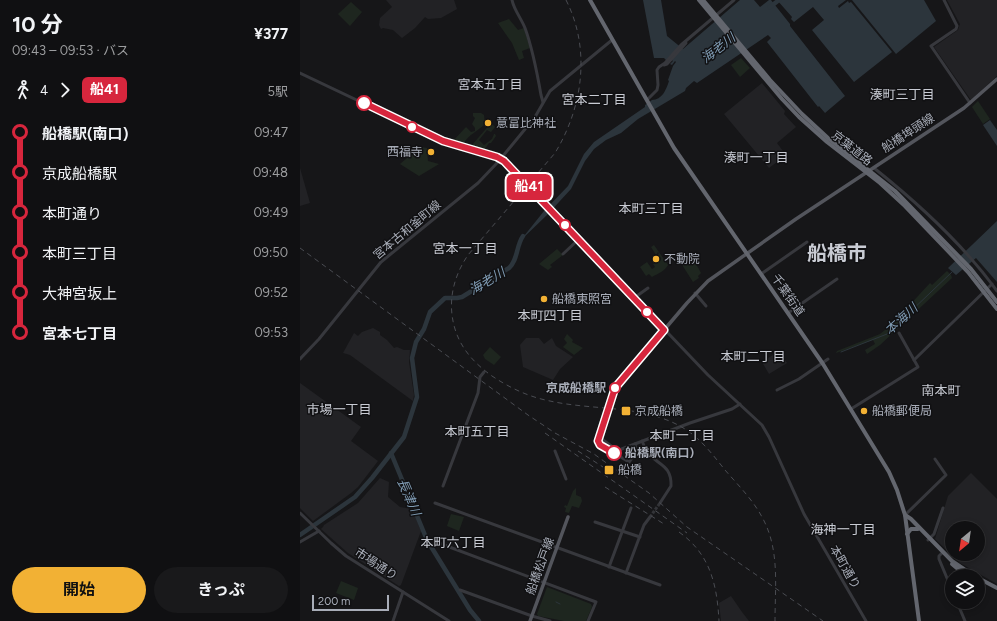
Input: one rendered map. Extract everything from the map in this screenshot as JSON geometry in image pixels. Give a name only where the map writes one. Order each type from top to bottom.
[{"type":"highway","name":"千葉街道","points":[[590,0],[674,148],[822,363],[895,484],[905,515],[919,621]]},
{"type":"highway","name":"京葉道路","points":[[698,0],[773,89],[799,117],[827,142],[880,182],[905,206],[968,272],[997,309]]},
{"type":"highway","name":"京葉道路","points":[[703,0],[770,80],[798,110],[829,139],[884,180],[971,269],[997,302]]},
{"type":"highway","points":[[905,515],[929,539]]},
{"type":"highway","points":[[905,515],[912,519],[957,569]]},
{"type":"highway","points":[[907,534],[911,529],[918,529]]},
{"type":"highway","points":[[942,553],[964,569]]},
{"type":"highway","points":[[985,582],[997,590]]},
{"type":"highway","points":[[985,585],[997,590]]},
{"type":"main road","name":"船橋埠頭線","points":[[607,412],[617,386],[695,293],[712,277],[970,103],[997,79]]},
{"type":"main road","name":"船橋松戸線","points":[[530,621],[568,517]]},
{"type":"street","points":[[512,0],[514,8],[524,27],[533,54],[543,102]]},
{"type":"street","points":[[647,101],[657,90],[657,70],[668,62],[688,40],[734,0]]},
{"type":"street","points":[[944,0],[957,26],[956,29],[931,46],[970,103]]},
{"type":"street","points":[[543,102],[554,86],[612,40]]},
{"type":"street","points":[[300,73],[443,141],[501,158]]},
{"type":"street","name":"宮本古和釜町線","points":[[300,359],[319,339],[381,262],[478,183],[501,158],[534,117],[543,102]]},
{"type":"street","name":"本町通り","points":[[501,158],[664,330],[719,386],[758,420],[766,431],[804,514],[866,621]]},
{"type":"street","points":[[874,168],[932,218],[964,251],[997,291]]},
{"type":"street","points":[[563,254],[578,239]]},
{"type":"street","points":[[761,274],[807,242]]},
{"type":"street","points":[[788,313],[837,279]]},
{"type":"street","points":[[914,360],[992,284]]},
{"type":"street","points":[[634,298],[648,288]]},
{"type":"street","points":[[695,293],[706,306]]},
{"type":"street","points":[[851,409],[918,367],[898,333]]},
{"type":"street","points":[[777,390],[799,379],[828,359]]},
{"type":"street","points":[[444,486],[478,393],[480,377],[484,372]]},
{"type":"street","points":[[599,437],[618,450],[692,422],[732,409],[740,404]]},
{"type":"street","points":[[607,412],[599,437],[598,442],[600,445],[628,462],[632,460],[636,453],[635,444]]},
{"type":"street","points":[[642,441],[648,452],[667,469],[670,478],[671,486],[660,503]]},
{"type":"street","points":[[555,450],[566,479]]},
{"type":"street","points":[[905,515],[946,475],[935,459]]},
{"type":"street","points":[[435,503],[660,585]]},
{"type":"street","points":[[609,566],[631,508]]},
{"type":"street","points":[[929,539],[934,534],[944,508]]},
{"type":"street","name":"市場通り","points":[[300,513],[346,556],[449,621]]},
{"type":"street","points":[[626,573],[645,523],[650,517]]},
{"type":"street","points":[[595,522],[640,537]]},
{"type":"street","points":[[300,542],[317,530]]},
{"type":"street","points":[[436,542],[443,546],[596,602],[588,621]]},
{"type":"street","points":[[942,553],[939,559],[945,573]]},
{"type":"street","points":[[460,590],[550,621]]},
{"type":"street","points":[[393,621],[403,592]]},
{"type":"street","points":[[960,609],[965,621]]},
{"type":"shaded area","points":[[386,0],[454,0],[457,9],[441,18],[428,19],[425,17],[415,28],[402,38],[393,30],[381,29],[379,25],[380,18],[392,7]]},
{"type":"shaded area","points":[[947,0],[997,0],[997,76],[971,100],[934,47],[958,30],[960,24]]},
{"type":"shaded area","points":[[351,2],[362,12],[350,26],[338,14]]},
{"type":"shaded area","points":[[509,19],[518,30],[524,28],[530,48],[522,51],[524,58],[519,60],[512,43],[498,23]]},
{"type":"shaded area","points":[[741,58],[750,68],[740,77],[731,65]]},
{"type":"shaded area","points":[[762,83],[785,111],[784,114],[796,127],[777,143],[786,155],[769,168],[724,114]]},
{"type":"shaded area","points":[[978,101],[990,119],[983,124],[972,107]]},
{"type":"shaded area","points":[[473,113],[481,113],[484,115],[485,124],[464,143],[472,145],[491,123],[495,127],[491,132],[487,130],[479,140],[484,145],[492,139],[495,134],[496,136],[485,149],[489,152],[492,150],[498,155],[452,142],[466,127],[471,132],[475,131],[472,124],[475,118]]},
{"type":"shaded area","points":[[420,147],[427,148],[428,161],[439,164],[419,176],[400,164]]},
{"type":"shaded area","points":[[300,168],[310,203],[300,206]]},
{"type":"shaded area","points":[[654,245],[668,265],[663,271],[652,277],[649,274],[646,276],[640,267],[647,262],[652,269],[655,267],[653,264],[660,260],[657,256],[659,253],[658,252],[656,255],[651,247]]},
{"type":"shaded area","points":[[557,249],[563,255],[550,265],[552,267],[548,270],[539,264]]},
{"type":"shaded area","points":[[689,254],[697,263],[696,264],[701,273],[698,276],[699,278],[693,282],[679,260]]},
{"type":"shaded area","points":[[947,271],[952,278],[880,345],[867,354],[865,350],[875,344],[873,340],[836,353],[837,351],[880,334],[895,321],[930,283],[932,285]]},
{"type":"shaded area","points":[[373,328],[380,332],[380,335],[394,348],[397,347],[404,350],[410,350],[409,362],[414,395],[413,401],[350,355],[343,353],[354,333],[358,336],[362,332]]},
{"type":"shaded area","points":[[567,334],[573,340],[572,342],[583,348],[574,355],[563,347],[567,343],[564,339]]},
{"type":"shaded area","points":[[526,338],[539,338],[544,344],[552,338],[556,346],[573,357],[560,369],[553,380],[523,367],[520,345]]},
{"type":"shaded area","points":[[490,347],[501,357],[494,365],[485,359],[483,355]]},
{"type":"shaded area","points":[[779,351],[787,363],[769,374],[762,362]]},
{"type":"shaded area","points":[[300,383],[361,427],[351,441],[378,461],[358,487],[313,521],[300,508]]},
{"type":"shaded area","points":[[971,473],[997,499],[997,584],[985,577],[985,569],[971,569],[958,561],[985,561],[985,521],[945,521],[945,549],[935,539],[948,496]]},
{"type":"shaded area","points":[[380,478],[389,482],[388,497],[400,507],[412,509],[421,531],[401,585],[399,586],[348,553],[321,529],[324,525],[358,503]]},
{"type":"shaded area","points":[[576,488],[576,495],[581,497],[582,501],[579,508],[572,506],[569,513],[565,512],[566,508],[564,507],[565,505],[567,506],[573,491]]},
{"type":"shaded area","points":[[451,514],[464,517],[459,531],[447,526]]},
{"type":"shaded area","points":[[341,581],[358,588],[354,600],[336,593]]},
{"type":"shaded area","points":[[547,587],[591,604],[592,607],[586,621],[564,621],[538,616],[537,614]]},
{"type":"shaded area","points":[[731,596],[749,621],[721,621],[719,603]]},
{"type":"water","points":[[643,0],[661,0],[667,36],[683,49],[740,0],[754,0],[760,7],[771,0],[845,96],[825,113],[819,106],[818,107],[767,42],[771,38],[768,35],[697,83],[694,81],[686,88],[685,91],[638,119],[621,133],[606,140],[594,149],[585,161],[571,189],[520,241],[544,211],[568,186],[584,154],[594,142],[645,107],[645,105],[652,100],[655,100],[661,96],[665,91],[673,66],[676,62],[675,61],[672,65],[670,64],[673,61],[672,60],[669,63],[664,58],[654,58]]},
{"type":"water","points":[[777,0],[846,0],[838,6],[839,8],[848,1],[849,3],[851,2],[892,52],[854,82],[812,30],[824,20],[813,7],[794,22],[791,19],[792,17]]},
{"type":"water","points":[[852,0],[924,0],[936,21],[896,54]]},
{"type":"water","points":[[990,120],[997,130],[997,146],[983,125]]},
{"type":"water","points":[[997,221],[997,282],[976,258],[956,275],[948,268]]},
{"type":"waterway","name":"海老川","points":[[770,7],[779,0]]},
{"type":"waterway","name":"海老川","points":[[300,535],[355,497],[404,437],[417,397],[412,358],[416,342],[424,329],[430,312],[445,298],[462,297],[509,268],[516,257],[519,244],[523,236]]},
{"type":"waterway","name":"本海川","points":[[841,352],[887,334],[952,272]]},
{"type":"waterway","name":"長津川","points":[[391,453],[427,540],[470,610],[479,621]]},
{"type":"waterway","points":[[556,602],[560,604]]},
{"type":"tunnel","points":[[650,517],[660,503]]},
{"type":"railway","points":[[566,0],[574,19],[579,38],[581,58],[580,78],[572,117],[565,135],[555,153],[468,255],[463,263],[455,281],[453,290],[452,310],[455,329],[461,343],[474,361],[492,376],[520,392],[542,399],[567,404],[619,409],[653,415],[670,421],[685,429],[702,442],[750,499],[768,529],[772,542],[776,581],[775,621]]},
{"type":"railway","points":[[300,248],[528,415],[555,433],[594,454],[649,493],[687,527],[823,621]]},
{"type":"railway","points":[[545,433],[687,533]]},
{"type":"railway","points":[[578,451],[603,467]]},
{"type":"railway","points":[[605,487],[664,524]]},
{"type":"railway","points":[[679,532],[698,550],[710,571],[714,582],[719,621]]},
{"type":"bus line","name":"船41","points":[[364,103],[432,137],[501,158],[664,330],[614,390],[598,441],[600,445],[614,453]]},
{"type":"place","name":"意富比神社","points":[[488,123]]},
{"type":"place","name":"西福寺","points":[[431,152]]},
{"type":"place","name":"不動院","points":[[656,259]]},
{"type":"place","name":"船橋東照宮","points":[[544,299]]},
{"type":"place","name":"京成船橋駅","points":[[615,388]]},
{"type":"place","name":"京成船橋","points":[[626,411]]},
{"type":"place","name":"船橋郵便局","points":[[864,411]]},
{"type":"place","name":"船橋駅(南口)","points":[[614,453]]},
{"type":"place","name":"船橋","points":[[609,470]]},
{"type":"district","name":"宮本五丁目","points":[[490,84]]},
{"type":"district","name":"湊町三丁目","points":[[902,94]]},
{"type":"district","name":"宮本二丁目","points":[[594,99]]},
{"type":"district","name":"湊町一丁目","points":[[756,157]]},
{"type":"district","name":"本町三丁目","points":[[651,208]]},
{"type":"district","name":"宮本一丁目","points":[[465,248]]},
{"type":"district","name":"船橋市","points":[[837,253]]},
{"type":"district","name":"本町四丁目","points":[[550,315]]},
{"type":"district","name":"本町二丁目","points":[[753,356]]},
{"type":"district","name":"南本町","points":[[941,390]]},
{"type":"district","name":"市場一丁目","points":[[339,409]]},
{"type":"district","name":"本町五丁目","points":[[477,431]]},
{"type":"district","name":"本町一丁目","points":[[682,435]]},
{"type":"district","name":"海神一丁目","points":[[843,529]]},
{"type":"district","name":"本町六丁目","points":[[453,542]]}]
